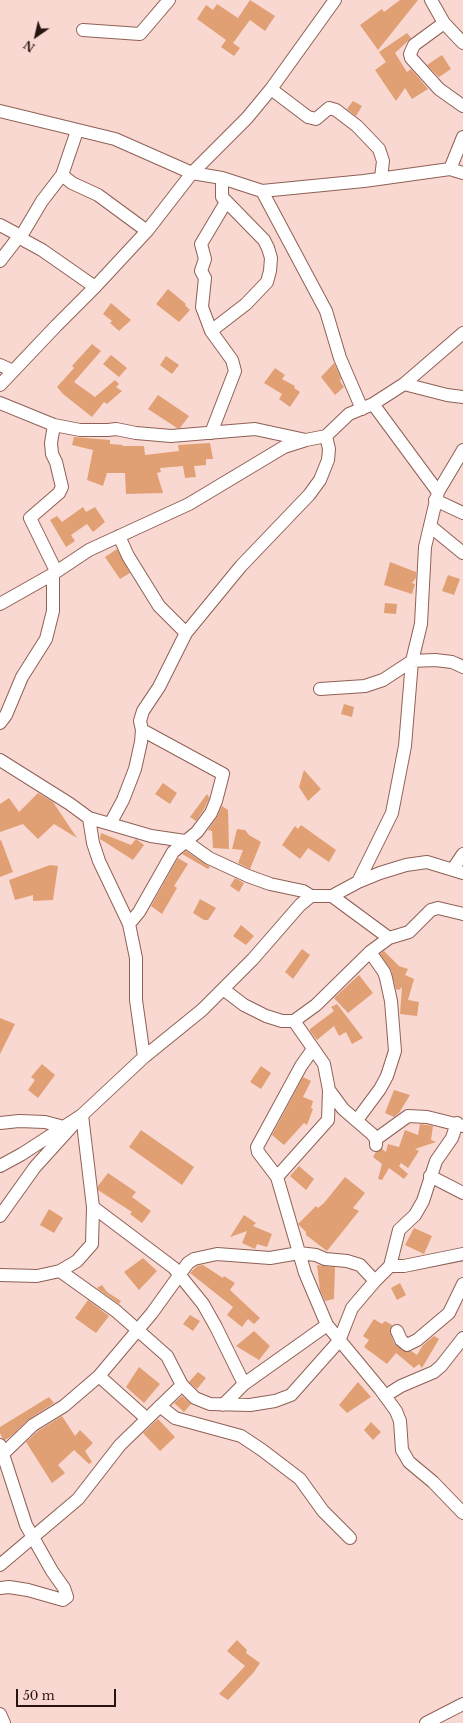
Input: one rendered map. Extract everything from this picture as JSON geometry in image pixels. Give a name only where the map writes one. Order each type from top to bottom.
[{"type":"street","points":[[83,30],[140,34],[169,0]]},
{"type":"street","points":[[0,385],[147,231],[192,173],[233,134],[271,89],[335,0]]},
{"type":"street","points":[[431,0],[444,23],[463,43]]},
{"type":"street","points":[[444,23],[414,45],[410,54],[411,58],[439,89],[463,106]]},
{"type":"street","points":[[271,89],[308,117],[316,119],[329,108],[336,110],[357,126],[379,149],[383,161],[381,178]]},
{"type":"street","points":[[0,111],[126,143],[136,149],[192,173],[222,178],[262,191],[450,169],[463,173]]},
{"type":"street","points":[[0,261],[17,239],[20,238],[42,201],[62,175],[77,131]]},
{"type":"street","points":[[450,169],[463,137]]},
{"type":"street","points":[[62,175],[72,183],[98,195],[147,231]]},
{"type":"street","points":[[211,331],[246,304],[267,282],[270,271],[270,258],[264,240],[222,197],[222,178]]},
{"type":"street","points":[[262,191],[326,311],[340,358],[367,407],[426,478],[437,496],[463,513]]},
{"type":"street","points":[[211,433],[234,371],[232,360],[211,331],[202,307],[205,278],[201,271],[205,260],[201,244],[226,202]]},
{"type":"street","points":[[0,225],[42,250],[95,287]]},
{"type":"street","points":[[0,604],[89,550],[189,504],[284,447],[326,436],[349,414],[367,407],[404,384],[463,333]]},
{"type":"street","points":[[0,365],[13,371]]},
{"type":"street","points":[[404,384],[447,395],[463,397]]},
{"type":"street","points":[[0,403],[54,425],[80,430],[116,429],[136,433],[170,436],[255,429],[306,440]]},
{"type":"street","points":[[0,723],[6,715],[26,671],[46,639],[53,611],[55,572],[30,518],[59,493],[62,487],[56,462],[52,454],[51,443],[54,425]]},
{"type":"street","points":[[110,824],[123,800],[134,769],[142,730],[140,721],[143,711],[159,687],[186,632],[241,566],[309,495],[320,480],[328,460],[329,449],[326,436]]},
{"type":"street","points":[[358,882],[392,813],[405,746],[412,661],[421,624],[425,573],[423,562],[430,526],[437,496],[463,450]]},
{"type":"street","points":[[430,526],[463,553]]},
{"type":"street","points":[[119,536],[128,556],[159,606],[186,632]]},
{"type":"street","points":[[320,689],[365,686],[383,680],[412,661],[452,662],[463,667]]},
{"type":"street","points":[[129,924],[139,912],[173,852],[197,832],[210,813],[216,801],[223,774],[142,730]]},
{"type":"street","points":[[0,760],[70,804],[89,818],[151,836],[186,841],[209,858],[248,876],[270,884],[303,891],[311,896],[332,896],[358,882],[380,873],[427,862],[458,871],[463,854]]},
{"type":"street","points":[[89,818],[93,843],[129,924],[136,958],[136,1000],[144,1057]]},
{"type":"street","points":[[0,1216],[35,1167],[82,1115],[144,1057],[202,1010],[311,896]]},
{"type":"street","points":[[332,896],[389,938]]},
{"type":"street","points":[[223,989],[244,1004],[266,1016],[282,1021],[294,1021],[316,1005],[370,952],[389,938],[409,932],[431,910],[438,908],[463,914]]},
{"type":"street","points":[[357,1120],[380,1089],[387,1076],[395,1051],[391,1001],[386,978],[384,972],[370,952]]},
{"type":"street","points":[[277,1177],[328,1123],[329,1090],[324,1064],[294,1021]]},
{"type":"street","points":[[313,1048],[301,1066],[257,1147],[263,1160],[277,1177],[305,1273],[326,1325],[396,1411],[400,1421],[402,1450],[409,1462],[433,1482],[463,1513]]},
{"type":"street","points":[[329,1090],[343,1109],[357,1120],[375,1143],[408,1116],[427,1116],[460,1124],[440,1154],[415,1215],[399,1230],[390,1266]]},
{"type":"street","points":[[0,1166],[82,1115]]},
{"type":"street","points":[[0,1275],[37,1276],[60,1271],[77,1261],[92,1244],[93,1207],[82,1115]]},
{"type":"street","points":[[0,1123],[45,1122],[64,1127]]},
{"type":"street","points":[[430,1176],[463,1193]]},
{"type":"street","points":[[93,1207],[174,1268],[202,1304],[216,1328],[244,1384]]},
{"type":"street","points":[[0,1588],[8,1587],[28,1590],[63,1600],[67,1597],[64,1588],[33,1538],[21,1510],[2,1449],[33,1425],[64,1406],[98,1376],[138,1330],[188,1264],[194,1259],[204,1256],[234,1254],[270,1258],[299,1253],[360,1264],[374,1280]]},
{"type":"street","points":[[60,1271],[116,1311],[167,1356],[182,1385],[195,1398],[210,1404],[250,1405],[275,1401],[291,1395],[339,1341],[352,1308],[374,1280],[390,1266],[463,1254]]},
{"type":"street","points":[[451,1257],[463,1264]]},
{"type":"street","points":[[398,1331],[401,1340],[407,1344],[417,1340],[449,1313],[463,1284]]},
{"type":"street","points":[[223,1405],[244,1384],[326,1325]]},
{"type":"street","points":[[385,1396],[401,1386],[434,1372],[441,1366],[463,1338]]},
{"type":"street","points":[[98,1376],[146,1418]]},
{"type":"street","points":[[0,1564],[78,1499],[120,1445],[146,1418],[182,1385]]},
{"type":"street","points":[[160,1406],[181,1420],[227,1431],[241,1436],[262,1450],[300,1479],[323,1511],[350,1538]]},
{"type":"street","points":[[426,1723],[463,1704]]},
{"type":"street","points":[[0,1714],[4,1723]]},
{"type":"building","points":[[250,0],[275,16],[265,31],[250,20],[233,43],[240,48],[234,56],[221,47],[226,40],[197,19],[206,5],[213,10],[217,4],[238,18]]},
{"type":"building","points":[[400,0],[418,0],[378,50],[360,25],[382,9],[384,12]]},
{"type":"building","points":[[407,33],[411,38],[395,53],[407,72],[411,69],[428,89],[412,99],[405,88],[396,101],[375,70],[386,62],[379,52]]},
{"type":"building","points":[[442,55],[451,69],[439,77],[427,65]]},
{"type":"building","points":[[353,101],[362,106],[356,116],[347,109]]},
{"type":"building","points":[[168,289],[186,304],[185,305],[190,310],[179,322],[156,304]]},
{"type":"building","points":[[111,303],[131,320],[119,331],[110,323],[112,321],[103,314]]},
{"type":"building","points":[[92,344],[101,351],[74,382],[95,397],[115,380],[119,384],[116,387],[122,391],[107,404],[104,402],[92,417],[63,394],[57,387],[74,368],[72,366]]},
{"type":"building","points":[[111,355],[127,368],[119,377],[103,364]]},
{"type":"building","points":[[166,356],[179,365],[172,374],[160,365]]},
{"type":"building","points":[[334,363],[341,378],[340,381],[344,387],[335,395],[321,377]]},
{"type":"building","points":[[275,368],[285,375],[282,379],[295,386],[294,388],[300,392],[290,407],[279,399],[282,394],[264,383]]},
{"type":"building","points":[[158,395],[189,416],[180,428],[177,428],[148,409]]},
{"type":"building","points":[[74,437],[110,440],[110,444],[123,445],[122,446],[144,446],[145,455],[179,451],[178,445],[210,443],[213,459],[206,459],[206,465],[194,466],[196,477],[185,478],[183,466],[160,468],[161,472],[157,473],[163,493],[126,494],[125,473],[107,473],[103,486],[87,480],[93,450],[72,445]]},
{"type":"building","points":[[83,507],[86,512],[95,507],[105,522],[93,532],[87,524],[71,535],[75,541],[66,547],[50,520],[57,516],[62,522]]},
{"type":"building","points":[[117,549],[130,573],[120,579],[105,557]]},
{"type":"building","points":[[390,562],[416,572],[416,578],[412,583],[415,584],[412,594],[384,585]]},
{"type":"building","points":[[448,575],[460,579],[454,595],[442,591]]},
{"type":"building","points":[[385,603],[397,604],[396,614],[384,613]]},
{"type":"building","points":[[344,704],[354,707],[352,717],[341,714]]},
{"type":"building","points":[[304,770],[321,789],[308,801],[299,787]]},
{"type":"building","points":[[163,783],[177,793],[170,804],[155,794]]},
{"type":"building","points":[[38,793],[53,802],[77,838],[54,824],[38,839],[23,824],[0,832],[0,804],[9,798],[19,812]]},
{"type":"building","points":[[207,794],[209,799],[196,821],[190,817]]},
{"type":"building","points":[[222,806],[228,810],[229,849],[213,848],[212,831],[208,830],[217,817]]},
{"type":"building","points":[[301,825],[336,850],[329,862],[308,848],[300,859],[282,845],[295,826],[298,829]]},
{"type":"building","points":[[237,829],[245,830],[249,835],[261,842],[250,869],[238,863],[243,850],[232,849]]},
{"type":"building","points":[[101,833],[131,845],[136,839],[144,845],[133,860],[100,839]]},
{"type":"building","points":[[1,840],[13,872],[0,877],[0,841]]},
{"type":"building","points":[[186,851],[210,867],[208,869],[182,854]]},
{"type":"building","points":[[178,858],[188,864],[174,886],[177,888],[162,914],[151,906]]},
{"type":"building","points":[[50,865],[58,866],[53,900],[33,901],[33,895],[15,900],[9,880]]},
{"type":"building","points":[[235,878],[244,883],[239,892],[230,886]]},
{"type":"building","points":[[200,899],[216,908],[208,920],[204,920],[193,913]]},
{"type":"building","points":[[241,925],[254,936],[246,945],[233,936]]},
{"type":"building","points":[[302,949],[310,955],[293,979],[285,972]]},
{"type":"building","points":[[384,951],[399,966],[408,969],[405,975],[414,979],[408,1000],[419,1002],[417,1016],[400,1014],[402,987],[399,990],[396,989],[391,970],[380,954]]},
{"type":"building","points":[[359,975],[373,993],[348,1013],[334,998]]},
{"type":"building","points":[[337,1004],[363,1038],[352,1044],[346,1032],[339,1036],[334,1026],[317,1040],[310,1031],[310,1029],[334,1011],[331,1007]]},
{"type":"building","points":[[0,1018],[15,1024],[0,1054]]},
{"type":"building","points":[[42,1064],[55,1075],[38,1098],[28,1090],[35,1080],[31,1077]]},
{"type":"building","points":[[261,1066],[271,1073],[261,1089],[250,1082]]},
{"type":"building","points":[[303,1077],[311,1081],[303,1097],[313,1101],[311,1108],[313,1109],[307,1125],[304,1123],[284,1145],[272,1135]]},
{"type":"building","points":[[394,1090],[410,1095],[399,1113],[394,1117],[385,1113]]},
{"type":"building","points":[[420,1124],[433,1126],[431,1140],[436,1142],[415,1149],[419,1151],[408,1168],[401,1163],[399,1166],[408,1174],[404,1179],[389,1168],[382,1180],[378,1179],[382,1164],[373,1157],[376,1152],[382,1149],[386,1152],[388,1144],[399,1147],[405,1130],[418,1135]]},
{"type":"building","points":[[141,1130],[194,1167],[182,1185],[129,1147]]},
{"type":"building","points":[[299,1166],[314,1179],[306,1190],[290,1176]]},
{"type":"building","points":[[108,1173],[136,1192],[132,1197],[151,1211],[142,1223],[130,1214],[132,1212],[98,1190],[98,1186]]},
{"type":"building","points":[[345,1177],[365,1193],[353,1208],[359,1211],[327,1251],[306,1235],[306,1232],[298,1224],[316,1206],[318,1208],[324,1203]]},
{"type":"building","points":[[49,1209],[63,1218],[54,1233],[40,1225]]},
{"type":"building","points":[[244,1215],[256,1223],[253,1226],[272,1234],[267,1247],[257,1244],[255,1249],[242,1243],[247,1231],[230,1237]]},
{"type":"building","points":[[414,1228],[432,1236],[424,1254],[405,1245]]},
{"type":"building","points":[[143,1258],[157,1271],[139,1290],[124,1272]]},
{"type":"building","points":[[203,1265],[223,1278],[224,1276],[235,1283],[230,1290],[260,1318],[254,1324],[248,1319],[242,1327],[227,1315],[233,1307],[190,1273],[197,1266]]},
{"type":"building","points":[[317,1265],[335,1267],[334,1299],[325,1301],[320,1290]]},
{"type":"building","points":[[400,1283],[406,1295],[397,1300],[391,1288]]},
{"type":"building","points":[[102,1285],[107,1292],[121,1301],[119,1304],[97,1288]]},
{"type":"building","points":[[88,1300],[109,1316],[96,1333],[75,1318]]},
{"type":"building","points":[[190,1315],[200,1321],[193,1331],[183,1324]]},
{"type":"building","points":[[374,1319],[382,1324],[385,1321],[392,1325],[390,1331],[394,1343],[406,1352],[411,1351],[417,1355],[423,1345],[434,1336],[439,1339],[422,1368],[419,1364],[414,1368],[396,1353],[387,1364],[364,1347],[369,1340],[363,1336]]},
{"type":"building","points":[[254,1331],[270,1346],[259,1360],[236,1346]]},
{"type":"building","points":[[139,1367],[160,1384],[144,1403],[126,1387]]},
{"type":"building","points":[[198,1372],[206,1378],[197,1389],[189,1382]]},
{"type":"building","points":[[358,1382],[371,1397],[347,1413],[339,1405]]},
{"type":"building","points":[[182,1396],[191,1404],[184,1412],[174,1403]]},
{"type":"building","points":[[49,1397],[54,1403],[29,1419],[10,1437],[5,1440],[3,1439],[0,1433],[0,1427]]},
{"type":"building","points":[[62,1416],[75,1436],[80,1430],[93,1443],[85,1451],[92,1462],[89,1464],[74,1450],[58,1465],[65,1473],[52,1483],[26,1442],[38,1431]]},
{"type":"building","points":[[158,1419],[175,1437],[160,1451],[143,1433]]},
{"type":"building","points":[[371,1422],[381,1432],[373,1440],[364,1430]]},
{"type":"building","points":[[237,1640],[247,1650],[246,1653],[260,1663],[254,1672],[228,1700],[219,1694],[245,1666],[227,1651]]}]
